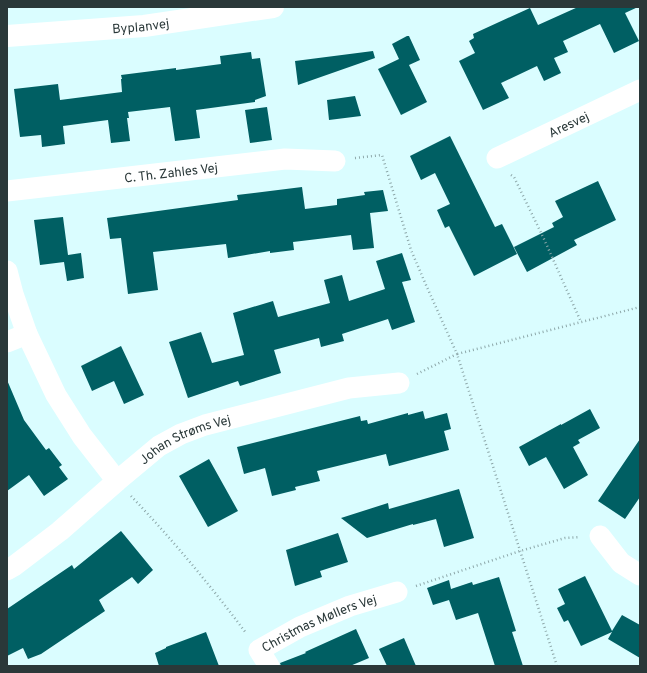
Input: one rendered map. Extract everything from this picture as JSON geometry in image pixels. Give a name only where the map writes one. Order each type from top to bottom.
[{"type":"street","name":"Byplanvej","points":[[7,36],[144,26],[273,7]]},
{"type":"street","name":"Aresvej","points":[[497,158],[640,90]]},
{"type":"street","name":"C. Th. Zahles Vej","points":[[7,190],[285,159],[335,161]]},
{"type":"street","points":[[7,271],[13,294],[27,334],[56,395],[82,436],[117,482]]},
{"type":"street","points":[[7,342],[27,334]]},
{"type":"street","name":"Johan Strøms Vej","points":[[7,570],[60,531],[159,446],[182,434],[205,425],[348,388],[398,383]]},
{"type":"street","points":[[600,536],[621,563],[640,575]]},
{"type":"street","name":"Christmas Møllers Vej","points":[[264,658],[300,627],[350,606],[397,592]]},
{"type":"path","points":[[335,161],[382,155],[411,250],[457,354],[557,666]]},
{"type":"path","points":[[497,158],[514,177],[544,238],[581,322]]},
{"type":"path","points":[[398,383],[457,354],[640,307]]},
{"type":"path","points":[[117,482],[196,568],[264,658]]},
{"type":"path","points":[[397,592],[520,551],[565,538],[600,536]]},
{"type":"building","points":[[578,7],[638,7],[625,13],[639,41],[614,53],[600,24],[563,41],[568,52],[554,58],[561,73],[544,81],[537,66],[501,83],[509,98],[483,110],[459,61],[475,53],[469,41],[474,38],[473,34],[530,8],[538,25]]},
{"type":"building","points":[[409,36],[420,60],[409,65],[427,102],[401,115],[378,69],[399,59],[392,44]]},
{"type":"building","points":[[373,51],[375,58],[298,85],[295,61]]},
{"type":"building","points":[[251,52],[252,59],[260,58],[266,96],[255,100],[255,102],[196,110],[200,138],[175,141],[170,107],[128,112],[129,118],[127,118],[130,141],[111,143],[108,120],[63,126],[65,144],[42,147],[41,135],[20,137],[14,89],[58,84],[60,100],[122,92],[121,75],[221,64],[220,56]]},
{"type":"building","points":[[355,96],[361,116],[329,120],[327,100]]},
{"type":"building","points":[[267,107],[272,140],[250,143],[245,110]]},
{"type":"building","points":[[450,136],[495,227],[502,224],[517,254],[474,276],[449,226],[445,228],[437,210],[450,204],[435,173],[421,180],[410,156]]},
{"type":"building","points":[[598,181],[616,220],[574,240],[577,245],[527,272],[514,247],[554,227],[552,223],[563,217],[555,201]]},
{"type":"building","points":[[302,187],[305,209],[337,205],[337,199],[365,195],[364,192],[383,190],[388,211],[370,213],[374,248],[353,250],[351,235],[293,242],[294,250],[270,253],[270,251],[228,258],[226,244],[153,252],[158,290],[128,294],[121,238],[110,239],[107,218],[238,200],[237,195]]},
{"type":"building","points":[[63,217],[68,255],[81,253],[84,278],[67,281],[64,262],[40,265],[34,220]]},
{"type":"building","points":[[402,253],[411,280],[402,282],[415,322],[392,330],[388,319],[342,334],[344,341],[321,347],[319,338],[274,350],[281,373],[240,386],[238,381],[188,398],[169,342],[201,332],[212,363],[244,355],[233,313],[273,301],[278,317],[330,303],[324,280],[342,275],[349,301],[385,289],[376,261]]},
{"type":"building","points":[[121,346],[144,395],[124,404],[114,381],[92,391],[81,366]]},
{"type":"building","points":[[7,380],[24,420],[46,450],[49,448],[62,465],[59,467],[68,479],[44,496],[29,475],[7,491]]},
{"type":"building","points":[[590,409],[600,428],[578,440],[580,443],[573,447],[588,475],[564,489],[546,457],[529,466],[519,447]]},
{"type":"building","points":[[423,411],[425,419],[447,413],[451,429],[444,431],[449,450],[389,466],[386,454],[317,471],[320,481],[295,487],[296,490],[272,496],[265,468],[244,474],[237,447],[360,416],[361,421],[367,420],[368,424],[408,413],[408,415]]},
{"type":"building","points":[[640,439],[640,497],[625,519],[598,501]]},
{"type":"building","points":[[209,459],[238,511],[208,527],[179,476]]},
{"type":"building","points":[[459,489],[474,538],[444,547],[436,519],[413,524],[367,538],[341,518],[388,503],[389,509]]},
{"type":"building","points":[[121,531],[153,570],[138,584],[132,577],[99,600],[105,611],[41,654],[28,659],[23,648],[7,656],[7,609],[72,565],[74,569]]},
{"type":"building","points":[[338,533],[348,562],[320,571],[322,577],[295,586],[286,550]]},
{"type":"building","points":[[585,576],[612,631],[622,615],[640,625],[640,658],[608,639],[612,632],[581,646],[568,620],[564,622],[557,608],[565,604],[558,589]]},
{"type":"building","points":[[499,577],[516,631],[512,632],[523,666],[495,666],[478,613],[456,620],[449,600],[433,605],[427,588],[449,580],[451,589],[472,582],[473,585]]},
{"type":"building","points":[[356,629],[369,658],[350,666],[281,666],[280,663],[306,653],[305,652]]},
{"type":"building","points":[[206,632],[219,666],[159,666],[155,653],[166,647]]},
{"type":"building","points":[[404,638],[416,666],[387,666],[379,649]]}]
